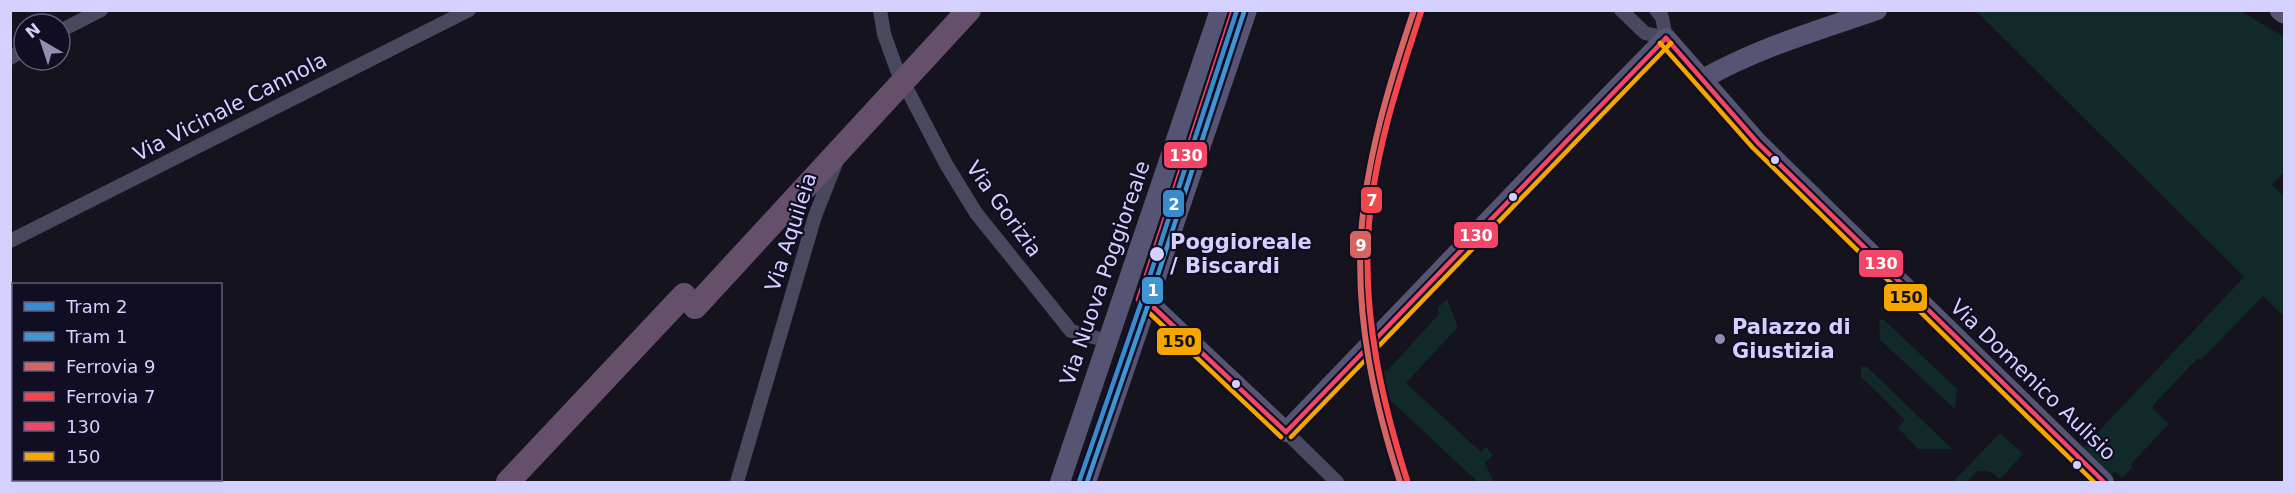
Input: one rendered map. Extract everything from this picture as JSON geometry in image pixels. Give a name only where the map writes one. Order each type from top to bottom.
[{"type":"highway","points":[[508,483],[950,10]]},
{"type":"highway","points":[[526,483],[695,307],[969,10]]},
{"type":"main road","name":"Via Nuova Poggioreale","points":[[1060,483],[1220,10]]},
{"type":"main road","points":[[1086,483],[1247,10]]},
{"type":"main road","points":[[1703,79],[1731,63],[1877,10]]},
{"type":"main road","points":[[2280,10],[2284,13]]},
{"type":"main road","points":[[1123,296],[1148,302],[1286,432],[1666,38]]},
{"type":"main road","name":"Via Domenico Aulisio","points":[[1666,38],[1758,143],[2104,483]]},
{"type":"street","points":[[72,25],[101,10]]},
{"type":"street","name":"Via Vicinale Cannola","points":[[10,241],[469,10]]},
{"type":"street","points":[[880,10],[884,34],[897,70]]},
{"type":"street","points":[[1621,10],[1645,33],[1666,38],[1662,17],[1656,10]]},
{"type":"street","name":"Via Gorizia","points":[[897,70],[946,164],[976,213],[1071,331],[1108,341]]},
{"type":"street","name":"Via Aquileia","points":[[737,483],[815,216],[852,123],[891,81],[897,70]]},
{"type":"street","points":[[1286,432],[1337,483]]},
{"type":"green space","points":[[1976,11],[2241,11],[2284,37],[2284,172],[2272,185],[2284,197],[2284,317],[2263,296],[2201,360],[2198,358],[2154,404],[2153,409],[2169,424],[2131,464],[2133,467],[2122,478],[2115,471],[2111,475],[2083,448],[2244,277]]},
{"type":"green space","points":[[1447,299],[1458,327],[1406,383],[1481,452],[1486,447],[1493,455],[1485,463],[1494,482],[1478,482],[1377,388],[1374,379],[1377,370],[1387,371],[1439,314],[1438,308]]},
{"type":"green space","points":[[1879,320],[1884,320],[1957,389],[1955,409],[1880,340]]},
{"type":"green space","points":[[1861,366],[1867,367],[1952,449],[1918,449],[1898,428],[1905,420],[1861,377]]},
{"type":"green space","points":[[2000,433],[2023,454],[2000,479],[1990,472],[1977,471],[1967,482],[1953,482]]},
{"type":"tram line","name":"2","points":[[1079,482],[1142,300],[1237,10]]},
{"type":"tram line","name":"1","points":[[1087,482],[1244,12]]},
{"type":"rail line","name":"9","points":[[1400,482],[1382,422],[1369,360],[1364,330],[1360,267],[1364,207],[1373,150],[1414,10]]},
{"type":"rail line","name":"7","points":[[1407,480],[1390,421],[1372,330],[1368,238],[1370,209],[1380,152],[1421,12]]},
{"type":"transit line","name":"130","points":[[1138,300],[1233,10]]},
{"type":"transit line","name":"130","points":[[1666,38],[1758,143],[2104,482]]},
{"type":"transit line","name":"130","points":[[1286,432],[1666,38]]},
{"type":"transit line","name":"150","points":[[1660,43],[1753,148],[2094,482]]},
{"type":"transit line","name":"150","points":[[1291,437],[1671,43]]},
{"type":"transit line","name":"150","points":[[1083,482],[1145,302]]},
{"type":"transit line","name":"130","points":[[1148,302],[1286,432]]},
{"type":"transit line","name":"150","points":[[1143,307],[1281,437]]},
{"type":"place","name":"Poggioreale / Biscardi","points":[[1157,254]]},
{"type":"place","name":"Palazzo di Giustizia","points":[[1720,339]]}]
